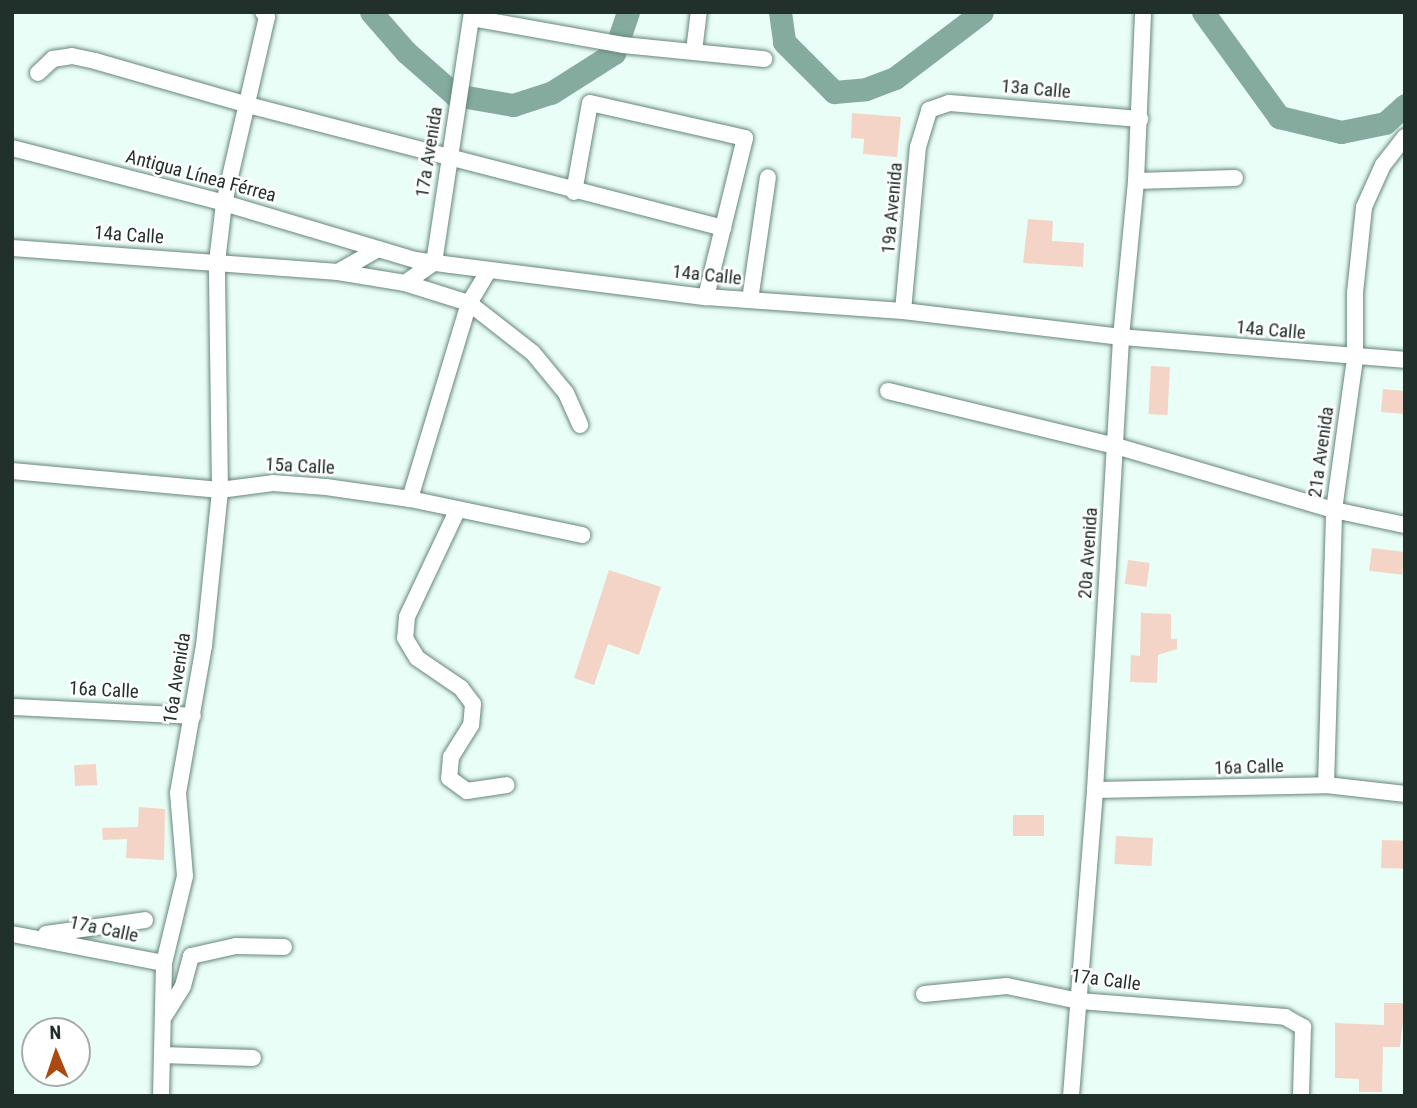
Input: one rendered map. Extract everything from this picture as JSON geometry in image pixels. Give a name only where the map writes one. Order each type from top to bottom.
[{"type":"street","name":"16a Avenida","points":[[161,1096],[164,963],[185,876],[178,793],[193,716],[220,490],[217,262],[224,203],[267,17],[263,12]]},
{"type":"street","points":[[694,51],[699,12]]},
{"type":"street","name":"20a Avenida","points":[[1071,1096],[1095,790],[1121,337],[1136,181],[1143,12]]},
{"type":"street","points":[[472,15],[616,44],[764,59]]},
{"type":"street","name":"17a Avenida","points":[[434,263],[472,15]]},
{"type":"street","points":[[38,73],[53,60],[72,56],[248,105],[723,228]]},
{"type":"street","points":[[574,191],[590,103],[745,138],[706,297]]},
{"type":"street","name":"13a Calle","points":[[929,110],[948,103],[1140,119]]},
{"type":"street","name":"19a Avenida","points":[[904,312],[918,147],[929,110]]},
{"type":"street","name":"21a Avenida","points":[[1326,785],[1334,510],[1355,359],[1355,293],[1364,207],[1382,165],[1405,136]]},
{"type":"street","name":"Antigua Línea Férrea","points":[[12,148],[224,203],[378,249]]},
{"type":"street","points":[[750,300],[768,177]]},
{"type":"street","points":[[1136,181],[1235,178]]},
{"type":"street","name":"14a Calle","points":[[12,248],[338,272],[405,283],[469,303]]},
{"type":"street","points":[[338,272],[378,249]]},
{"type":"street","name":"14a Calle","points":[[378,249],[434,263],[706,297],[904,312],[1121,337],[1355,359],[1405,360]]},
{"type":"street","points":[[405,283],[434,263]]},
{"type":"street","points":[[410,499],[469,303],[489,270]]},
{"type":"street","points":[[469,303],[533,353],[566,393],[580,425]]},
{"type":"street","points":[[888,391],[1116,446],[1334,510],[1405,525]]},
{"type":"street","name":"15a Calle","points":[[12,471],[220,490],[273,483],[410,499],[457,511],[582,535]]},
{"type":"street","points":[[457,511],[407,617],[405,638],[417,658],[461,688],[472,704],[471,725],[448,768],[456,787],[482,792],[506,785]]},
{"type":"street","name":"16a Calle","points":[[12,707],[193,716]]},
{"type":"street","name":"16a Calle","points":[[1095,790],[1326,785],[1405,794]]},
{"type":"street","name":"17a Calle","points":[[34,936],[145,920]]},
{"type":"street","name":"17a Calle","points":[[12,934],[34,936],[164,963]]},
{"type":"street","points":[[163,1017],[183,986],[191,956],[236,946],[285,947]]},
{"type":"street","name":"17a Calle","points":[[924,994],[1007,986],[1079,1001],[1285,1017],[1303,1027],[1301,1096]]},
{"type":"street","points":[[162,1055],[253,1058]]},
{"type":"building","points":[[852,113],[901,117],[897,157],[863,154],[864,139],[851,138]]},
{"type":"building","points":[[1028,219],[1053,221],[1052,241],[1084,243],[1083,267],[1023,263]]},
{"type":"building","points":[[1151,366],[1170,367],[1167,415],[1148,414]]},
{"type":"building","points":[[1383,389],[1405,391],[1403,414],[1381,412]]},
{"type":"building","points":[[1372,548],[1405,552],[1402,575],[1369,571]]},
{"type":"building","points":[[1128,560],[1150,563],[1146,587],[1125,584]]},
{"type":"building","points":[[609,570],[661,587],[639,655],[608,644],[594,685],[574,678]]},
{"type":"building","points":[[1141,613],[1171,614],[1171,639],[1177,639],[1177,649],[1158,655],[1157,683],[1130,682],[1131,655],[1140,656]]},
{"type":"building","points":[[96,764],[97,785],[75,786],[74,765]]},
{"type":"building","points":[[139,807],[165,809],[164,860],[126,858],[127,839],[103,840],[102,828],[138,827]]},
{"type":"building","points":[[1013,815],[1044,815],[1044,836],[1013,836]]},
{"type":"building","points":[[1116,836],[1153,838],[1151,866],[1115,864]]},
{"type":"building","points":[[1382,840],[1405,841],[1404,869],[1381,868]]},
{"type":"building","points":[[1384,1003],[1405,1003],[1400,1047],[1383,1047],[1382,1092],[1359,1092],[1359,1079],[1335,1078],[1335,1023],[1384,1025]]},
{"type":"waterway","points":[[371,12],[406,52],[455,95],[513,105],[551,93],[614,53],[628,12]]},
{"type":"waterway","points":[[780,12],[784,42],[834,92],[866,89],[895,78],[982,12]]},
{"type":"waterway","points":[[1203,12],[1279,117],[1341,132],[1385,123],[1405,105]]}]
